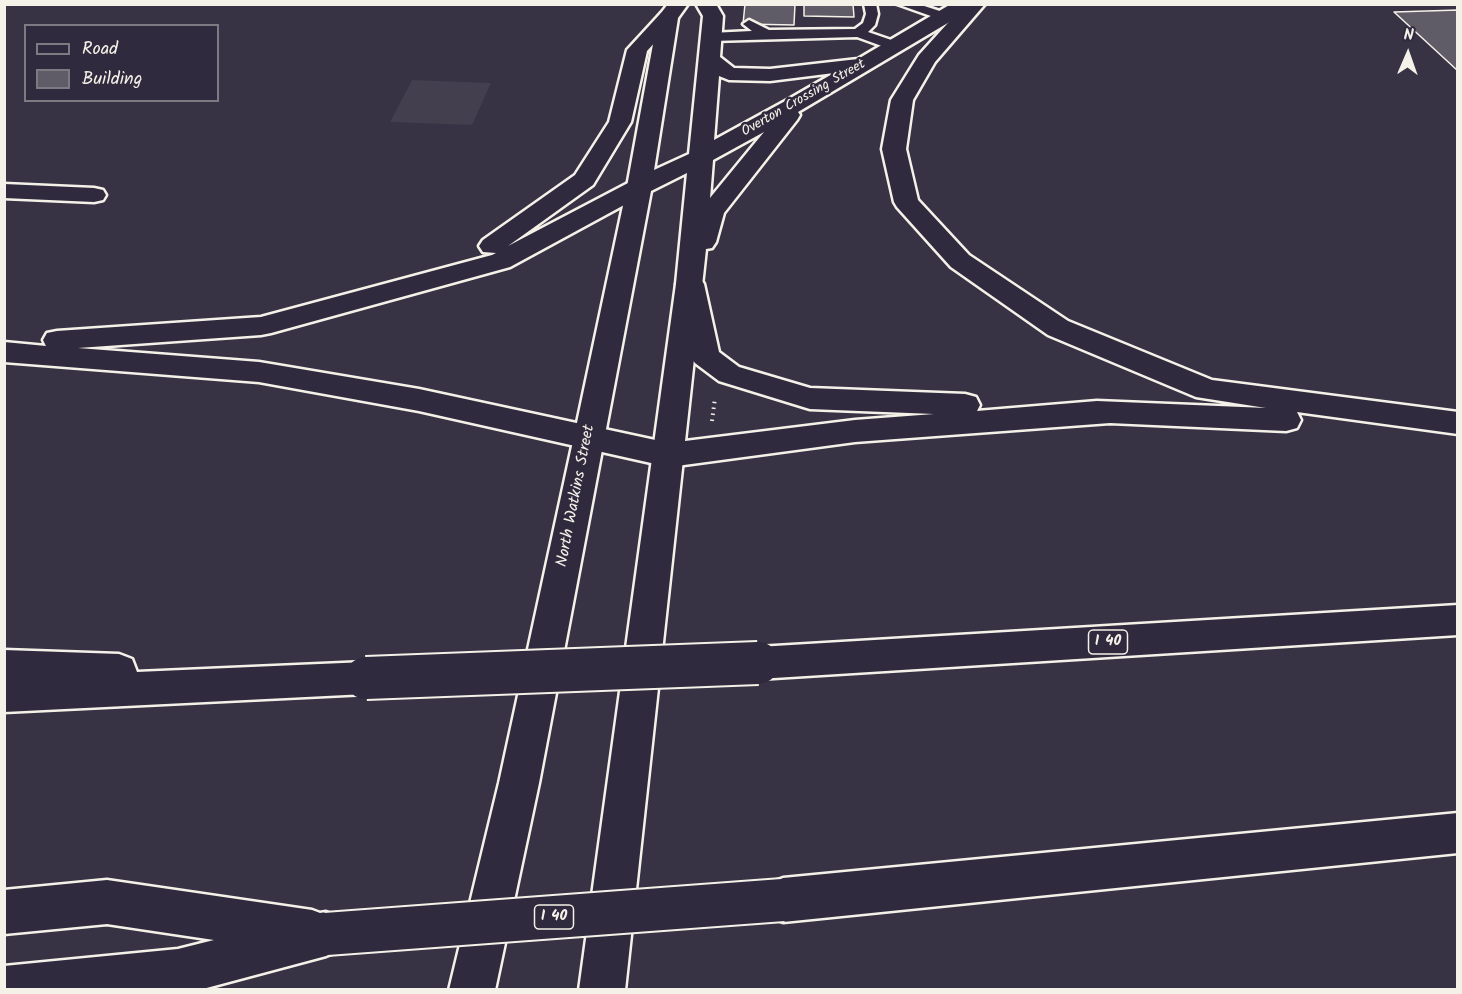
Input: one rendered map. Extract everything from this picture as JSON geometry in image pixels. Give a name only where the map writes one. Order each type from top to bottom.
[{"type":"main road","points":[[602,990],[690,284],[713,16],[706,4]]},
{"type":"main road","name":"Overton Crossing Street","points":[[412,285],[501,261],[639,187],[701,157],[797,104],[966,4]]},
{"type":"main road","points":[[976,4],[926,59],[902,100],[894,149],[906,202],[960,261],[1058,327],[1207,390],[1458,425]]},
{"type":"main road","points":[[4,343],[261,326],[412,285],[488,249],[584,180],[620,122],[637,50],[673,11]]},
{"type":"main road","name":"North Watkins Street","points":[[472,990],[519,783],[590,437],[673,11]]},
{"type":"main road","points":[[710,47],[729,74],[770,75],[868,62]]},
{"type":"main road","points":[[797,104],[712,212],[690,284],[705,356],[729,374],[810,398],[1458,425]]},
{"type":"main road","points":[[4,191],[94,195]]},
{"type":"main road","points":[[4,352],[259,372],[419,400],[669,455],[855,431],[1118,412]]},
{"type":"main road","name":"I 40","points":[[4,695],[758,663],[1458,620]]},
{"type":"main road","points":[[4,666],[366,678]]},
{"type":"main road","name":"I 40","points":[[4,990],[178,972],[326,934],[783,900],[1458,832]]},
{"type":"main road","points":[[4,912],[107,902],[326,934]]},
{"type":"main road","points":[[128,990],[178,972]]},
{"type":"lane","points":[[858,33],[869,25],[872,14],[870,4]]},
{"type":"lane","points":[[903,4],[945,17]]},
{"type":"lane","points":[[749,24],[767,29],[858,33],[895,46]]},
{"type":"lane","points":[[710,47],[767,29],[788,25]]},
{"type":"path","points":[[711,425],[716,396]]},
{"type":"shaded area","points":[[412,80],[491,83],[472,125],[390,122]]},
{"type":"building","points":[[745,4],[795,4],[794,25],[743,24]]},
{"type":"building","points":[[804,4],[853,4],[854,17],[804,16]]},
{"type":"building","points":[[1458,10],[1458,71],[1394,12]]}]
